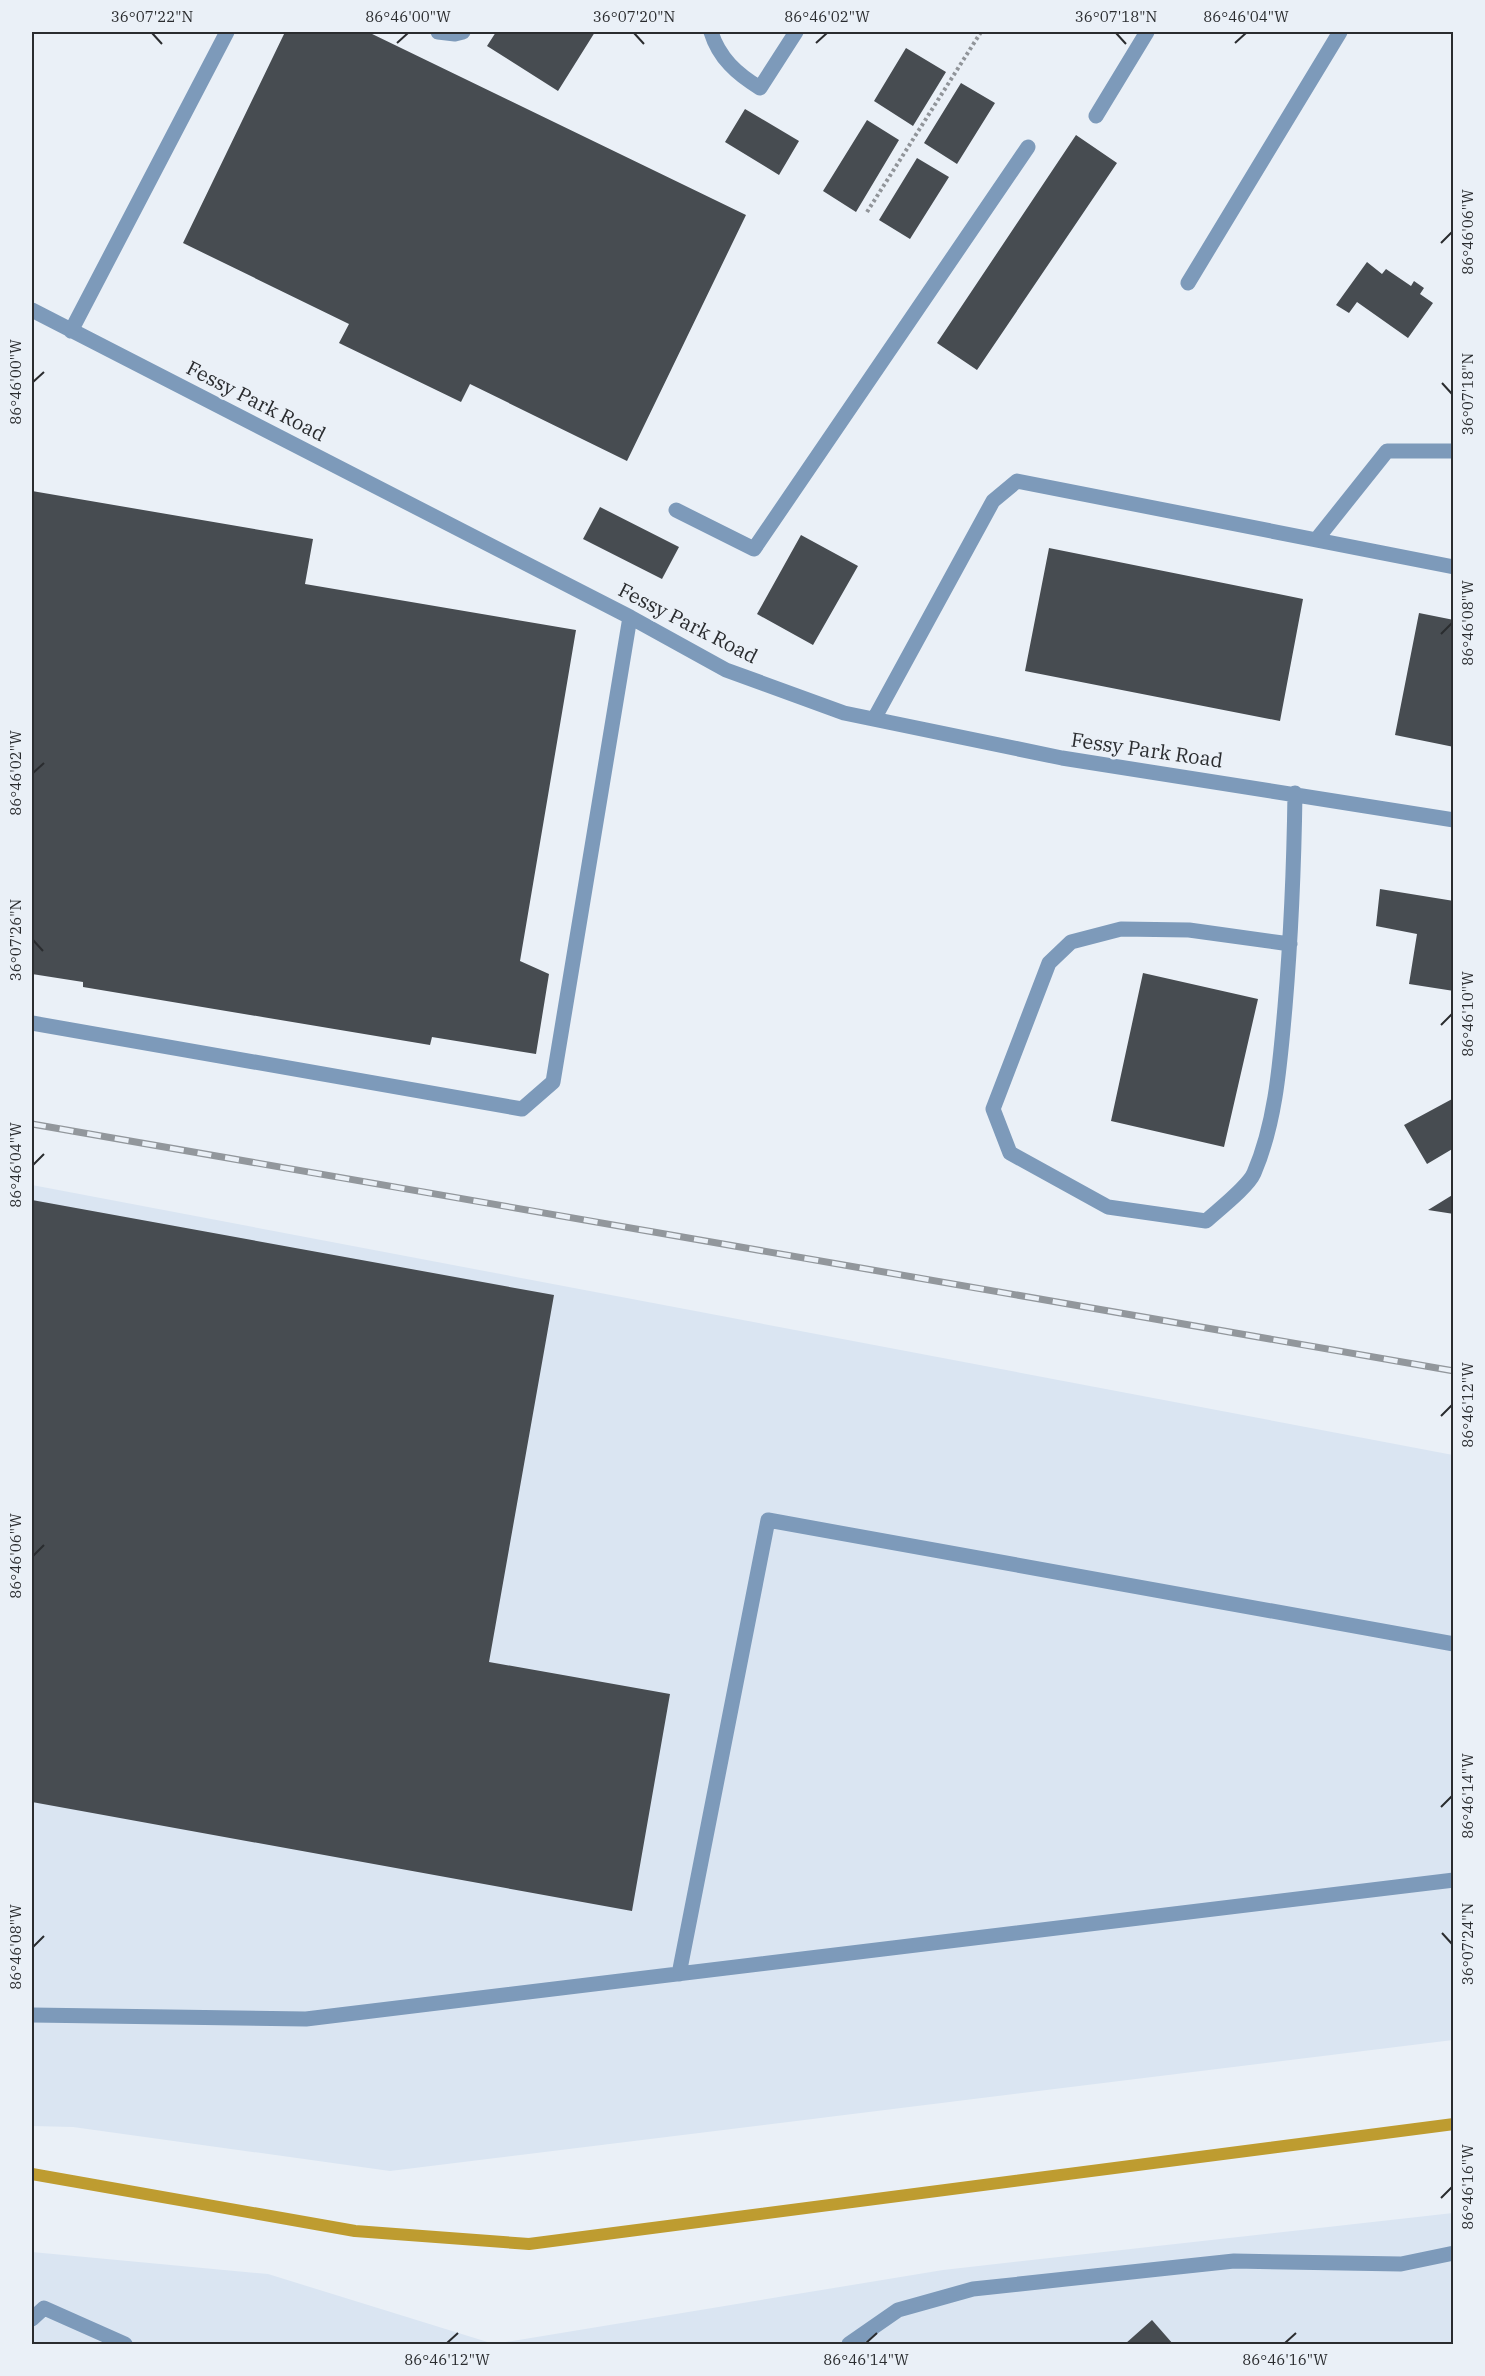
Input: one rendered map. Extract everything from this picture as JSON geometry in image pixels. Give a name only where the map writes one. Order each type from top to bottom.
[{"type":"street","points":[[71,331],[227,32]]},
{"type":"street","points":[[438,32],[455,34],[463,32]]},
{"type":"street","points":[[711,32],[718,51],[730,65],[760,88],[796,32]]},
{"type":"street","points":[[1096,116],[1147,32]]},
{"type":"street","points":[[1188,283],[1340,32]]},
{"type":"street","points":[[676,510],[754,549],[1028,147]]},
{"type":"street","name":"Fessy Park Road","points":[[32,310],[630,617],[726,670],[844,713],[1062,758],[1454,820]]},
{"type":"street","points":[[1316,540],[1387,451],[1454,451]]},
{"type":"street","points":[[874,719],[993,501],[1017,481],[1454,567]]},
{"type":"street","points":[[32,1023],[522,1109],[554,1082],[630,617]]},
{"type":"street","points":[[1290,944],[1189,930],[1120,929],[1071,942],[1049,963],[993,1108],[1010,1153],[1108,1207],[1206,1221],[1253,1176],[1270,1118],[1281,1053],[1290,944],[1294,793]]},
{"type":"street","points":[[679,1974],[768,1520],[1454,1644]]},
{"type":"street","points":[[32,2015],[306,2019],[1454,1880]]},
{"type":"street","points":[[849,2344],[898,2310],[973,2289],[1234,2261],[1401,2264],[1454,2253]]},
{"type":"street","points":[[32,2319],[44,2308],[125,2344]]},
{"type":"path","points":[[867,212],[981,32]]},
{"type":"shaded area","points":[[32,1185],[1453,1455],[1453,2040],[390,2171],[73,2127],[32,2126]]},
{"type":"shaded area","points":[[1453,2213],[1453,2344],[494,2344],[943,2270]]},
{"type":"shaded area","points":[[32,2252],[268,2274],[494,2344],[32,2344]]},
{"type":"building","points":[[285,32],[368,32],[746,215],[627,461],[470,384],[461,402],[339,343],[349,324],[183,243]]},
{"type":"building","points":[[496,32],[595,32],[558,91],[487,46]]},
{"type":"building","points":[[906,48],[946,72],[913,126],[874,101]]},
{"type":"building","points":[[961,83],[995,103],[957,164],[924,143]]},
{"type":"building","points":[[745,109],[799,141],[779,175],[725,142]]},
{"type":"building","points":[[867,120],[899,140],[856,212],[823,191]]},
{"type":"building","points":[[1076,135],[1117,163],[977,370],[937,343]]},
{"type":"building","points":[[917,158],[949,177],[910,239],[879,220]]},
{"type":"building","points":[[1367,262],[1382,274],[1386,269],[1411,286],[1414,281],[1424,288],[1420,294],[1433,303],[1408,338],[1357,302],[1349,313],[1336,305]]},
{"type":"building","points":[[32,491],[313,539],[305,584],[576,630],[520,961],[549,974],[536,1054],[432,1037],[430,1045],[83,987],[83,982],[32,974]]},
{"type":"building","points":[[600,507],[679,547],[662,579],[583,539]]},
{"type":"building","points":[[801,535],[858,566],[813,645],[757,614]]},
{"type":"building","points":[[1049,548],[1303,599],[1280,721],[1025,671]]},
{"type":"building","points":[[1419,613],[1454,620],[1454,747],[1395,735]]},
{"type":"building","points":[[1380,889],[1454,901],[1454,991],[1409,984],[1417,934],[1376,926]]},
{"type":"building","points":[[1143,973],[1258,999],[1224,1147],[1111,1121]]},
{"type":"building","points":[[1454,1098],[1454,1148],[1427,1164],[1404,1125]]},
{"type":"building","points":[[1454,1194],[1454,1214],[1428,1210]]},
{"type":"building","points":[[32,1200],[554,1295],[489,1662],[670,1694],[632,1911],[32,1802]]},
{"type":"building","points":[[1152,2320],[1173,2344],[1125,2344]]},
{"type":"waterway","points":[[32,2174],[355,2231],[529,2244],[1454,2124]]},
{"type":"railway","points":[[32,1124],[1454,1371]]}]
